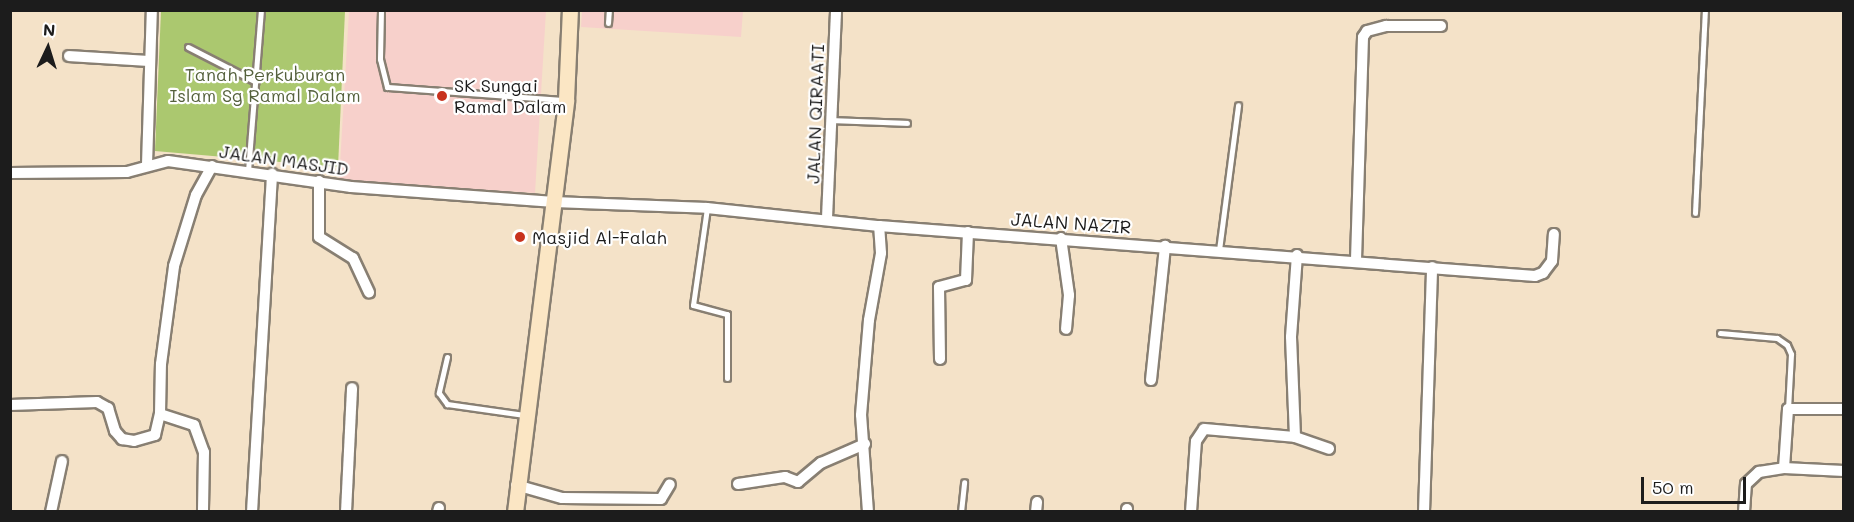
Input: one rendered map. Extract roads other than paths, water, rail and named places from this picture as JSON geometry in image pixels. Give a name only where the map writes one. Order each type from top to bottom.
[{"type":"street","points":[[147,165],[148,61],[152,10]]},
{"type":"street","points":[[515,512],[524,415],[566,100],[570,10]]},
{"type":"street","name":"JALAN QIRAATI","points":[[828,219],[836,10]]},
{"type":"street","points":[[1356,260],[1363,37],[1368,31],[1386,26],[1441,26]]},
{"type":"street","points":[[69,56],[148,61]]},
{"type":"street","name":"JALAN MASJID","points":[[10,173],[105,174],[127,172],[168,161],[319,181],[554,202]]},
{"type":"street","points":[[10,405],[97,402],[108,408],[115,431],[122,439],[135,441],[155,435],[160,414],[161,364],[174,266],[196,195],[212,166]]},
{"type":"street","points":[[252,512],[272,174]]},
{"type":"street","points":[[319,181],[319,237],[353,258],[369,292]]},
{"type":"street","name":"JALAN NAZIR","points":[[554,202],[706,208],[879,226],[1297,255],[1535,276],[1544,273],[1552,261],[1554,234]]},
{"type":"street","points":[[868,512],[865,444],[861,415],[869,320],[881,253],[879,226]]},
{"type":"street","points":[[940,359],[939,287],[966,280],[968,232]]},
{"type":"street","points":[[1061,238],[1069,295],[1066,329]]},
{"type":"street","points":[[1151,380],[1165,246]]},
{"type":"street","points":[[1295,437],[1291,337],[1297,255]]},
{"type":"street","points":[[1424,512],[1432,267]]},
{"type":"street","points":[[346,512],[352,388]]},
{"type":"street","points":[[1784,468],[1788,409],[1844,409]]},
{"type":"street","points":[[160,414],[195,425],[201,438],[203,512]]},
{"type":"street","points":[[1191,512],[1196,441],[1204,429],[1295,437],[1329,449]]},
{"type":"street","points":[[738,484],[785,477],[798,482],[821,463],[865,444]]},
{"type":"street","points":[[51,512],[62,461]]},
{"type":"street","points":[[1744,512],[1744,495],[1750,477],[1784,468],[1844,471]]},
{"type":"street","points":[[516,485],[562,498],[661,499],[670,484]]},
{"type":"lane","points":[[248,171],[261,10]]},
{"type":"lane","points":[[381,10],[380,59],[387,87],[566,100]]},
{"type":"lane","points":[[608,22],[609,10]]},
{"type":"lane","points":[[1695,213],[1705,10]]},
{"type":"lane","points":[[188,47],[256,82]]},
{"type":"lane","points":[[1219,250],[1238,105]]},
{"type":"lane","points":[[832,120],[907,123]]},
{"type":"lane","points":[[706,208],[693,305],[727,314],[727,378]]},
{"type":"lane","points":[[1720,333],[1777,338],[1787,345],[1791,354],[1788,409]]},
{"type":"lane","points":[[447,357],[439,393],[447,404],[524,415]]},
{"type":"lane","points":[[961,512],[964,482]]},
{"type":"place","name":"SK Sungai Ramal Dalam","points":[[442,96]]},
{"type":"place","name":"Masjid Al-Falah","points":[[520,237]]},
{"type":"park label","name":"Tanah Perkuburan Islam Sg Ramal Dalam","points":[[265,85]]}]
